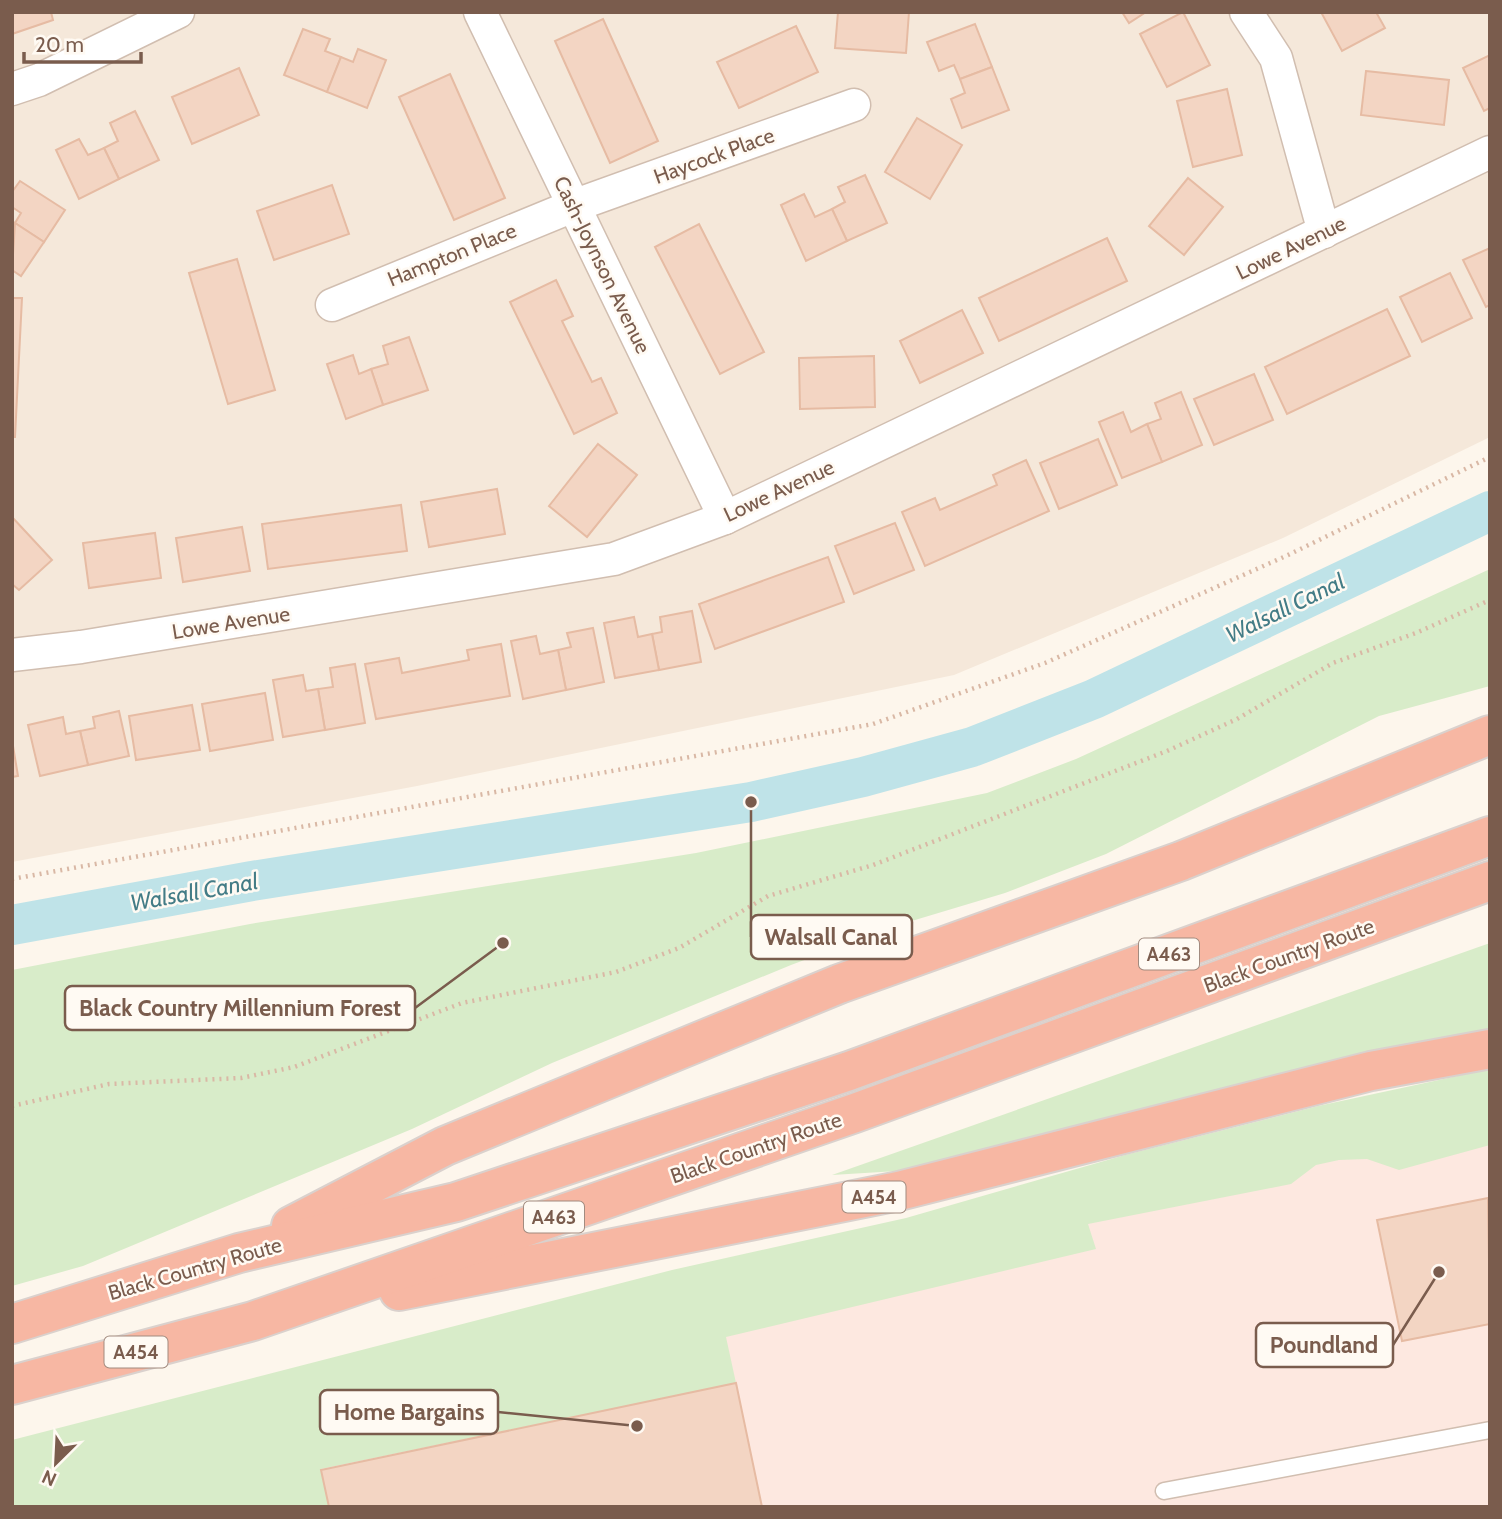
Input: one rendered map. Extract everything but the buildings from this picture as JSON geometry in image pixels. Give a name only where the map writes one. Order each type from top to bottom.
[{"type":"highway","points":[[239,1253],[458,1141],[839,984],[1181,861],[1490,735]]},
{"type":"highway","name":"Black Country Route","points":[[12,1324],[239,1253],[456,1202],[823,1080],[1490,836]]},
{"type":"highway","name":"Black Country Route","points":[[16,1384],[253,1321],[855,1113],[1490,881]]},
{"type":"highway","name":"A454","points":[[253,1321],[899,1191],[1371,1071],[1490,1049]]},
{"type":"street","points":[[12,89],[39,80],[178,12]]},
{"type":"street","name":"Cash-Joynson Avenue","points":[[480,12],[725,518]]},
{"type":"street","points":[[1247,12],[1276,58],[1324,232]]},
{"type":"street","name":"Haycock Place","points":[[573,206],[855,105]]},
{"type":"street","name":"Lowe Avenue","points":[[12,655],[81,647],[614,559],[725,518],[1490,152]]},
{"type":"street","name":"Hampton Place","points":[[332,305],[573,206]]},
{"type":"lane","points":[[1164,1491],[1490,1430]]},
{"type":"path","points":[[12,879],[873,724],[1045,663],[1286,556],[1490,457]]},
{"type":"path","points":[[12,1107],[109,1084],[241,1078],[294,1067],[462,1003],[616,972],[679,948],[768,896],[873,865],[1167,751],[1237,719],[1334,663],[1490,600]]},
{"type":"shaded area","points":[[12,12],[1490,12],[1490,437],[1283,538],[954,675],[417,786],[12,862]]},
{"type":"shaded area","points":[[1490,1098],[1490,1507],[12,1507],[12,1494]]},
{"type":"green space","points":[[1490,569],[1490,686],[1379,716],[1106,854],[1005,893],[895,926],[791,965],[552,1063],[412,1129],[83,1266],[12,1286],[12,970],[250,924],[696,853],[987,793],[1076,759]]},
{"type":"green space","points":[[1490,943],[1490,1033],[930,1169],[832,1175]]},
{"type":"green space","points":[[1490,1069],[1490,1145],[1399,1170],[1367,1159],[1339,1160],[1316,1165],[1291,1184],[1088,1224],[1096,1249],[726,1337],[736,1383],[321,1469],[329,1507],[12,1507],[12,1440],[672,1270],[906,1218],[1125,1155],[1318,1106]]},
{"type":"waterway","name":"Walsall Canal","points":[[12,925],[252,881],[751,802],[863,777],[972,747],[1094,699],[1490,511]]},
{"type":"place","name":"Walsall Canal","points":[[751,802]]},
{"type":"place","name":"Black Country Millennium Forest","points":[[503,943]]},
{"type":"place","name":"Poundland","points":[[1439,1272]]},
{"type":"place","name":"Home Bargains","points":[[637,1426]]}]
